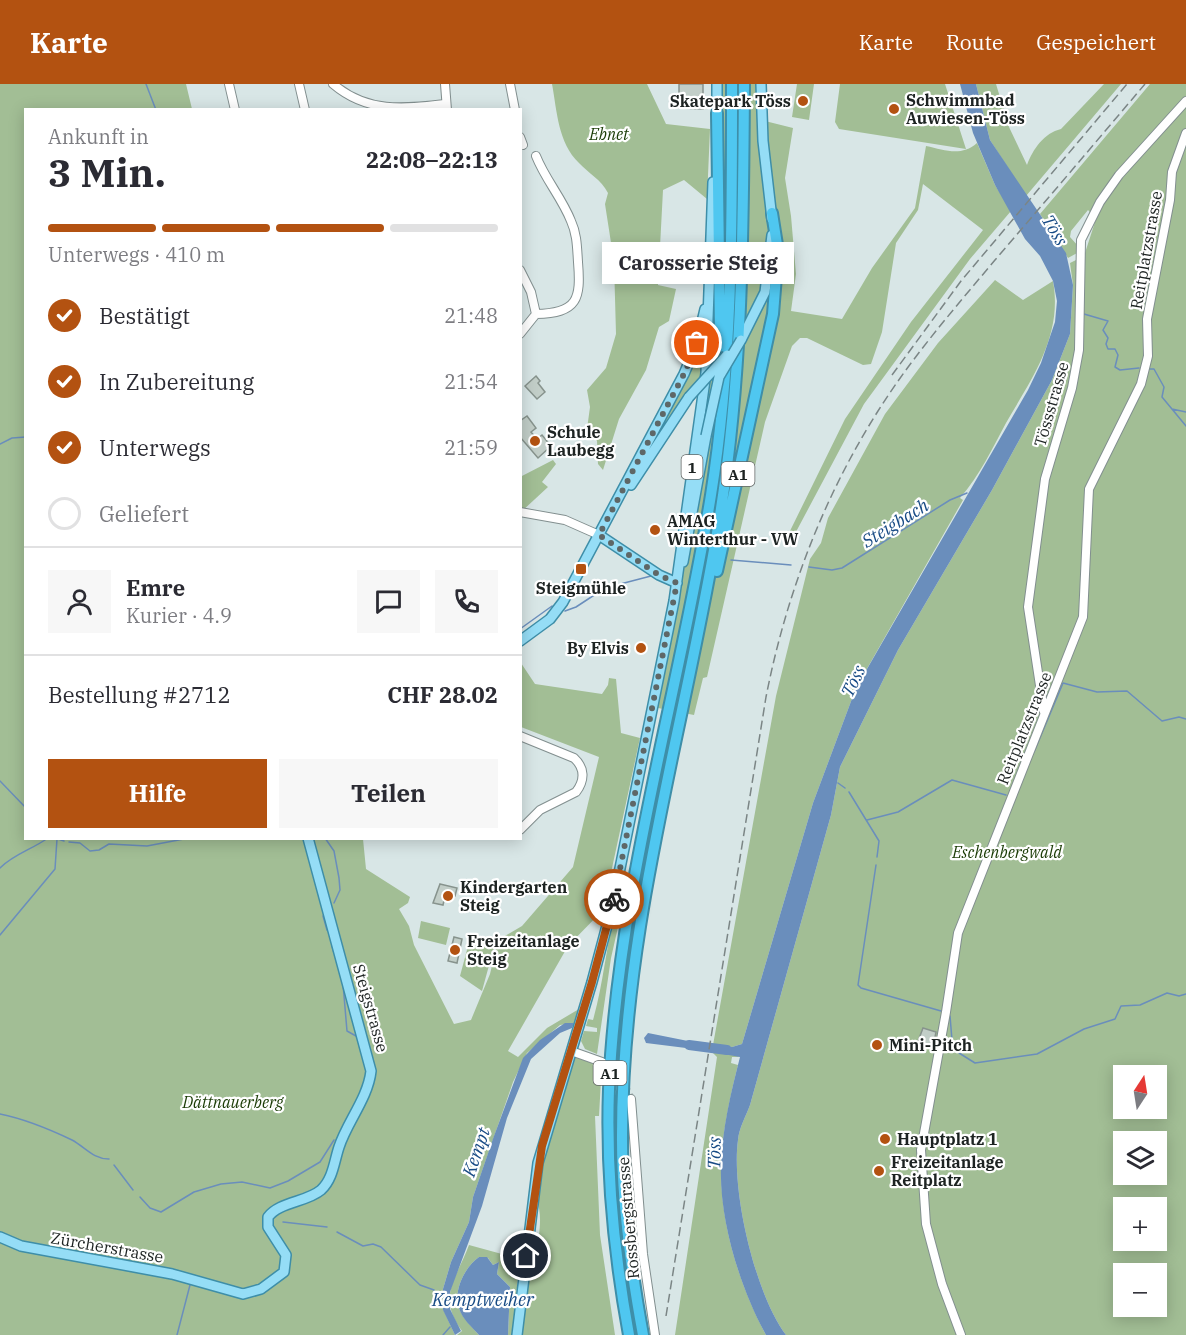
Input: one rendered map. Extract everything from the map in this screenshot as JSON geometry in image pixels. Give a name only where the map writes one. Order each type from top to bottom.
[{"type":"highway","name":"A1","points":[[629,1335],[616,1253],[609,1171],[610,1080],[615,1014],[638,860],[706,525],[726,366],[731,270],[732,84]]},
{"type":"highway","name":"A1","points":[[643,1335],[629,1252],[624,1194],[622,1130],[625,1048],[646,887],[721,506],[736,383],[742,270],[744,84]]},
{"type":"highway","name":"A1","points":[[717,113],[720,330],[726,366]]},
{"type":"highway","name":"A1","points":[[695,646],[713,592],[773,314],[778,251],[772,213]]},
{"type":"main road","name":"1","points":[[677,582],[678,560],[703,397],[717,84]]},
{"type":"main road","name":"1","points":[[517,1335],[538,1163],[581,1020],[618,880],[677,582],[684,560],[717,382],[752,323],[764,297],[769,275],[772,213],[762,141],[761,84]]},
{"type":"main road","points":[[522,640],[542,627],[558,611],[599,535],[692,357],[702,326],[709,283]]},
{"type":"main road","points":[[599,535],[609,525],[629,488],[689,397],[741,340]]},
{"type":"main road","points":[[599,535],[659,575],[677,582]]},
{"type":"main road","name":"Steigstrasse","points":[[209,1284],[240,1294],[250,1294],[268,1285],[284,1272],[286,1255],[268,1227],[268,1217],[274,1211],[314,1195],[326,1184],[342,1137],[370,1078],[370,1060],[309,840]]},
{"type":"main road","name":"Zürcherstrasse","points":[[0,1237],[26,1247],[155,1271],[209,1284]]},
{"type":"street","points":[[230,84],[236,108]]},
{"type":"street","points":[[298,84],[304,108]]},
{"type":"street","points":[[333,84],[355,99],[380,108],[446,107],[445,84]]},
{"type":"street","points":[[510,84],[515,108]]},
{"type":"street","name":"Tössstrasse","points":[[1044,712],[1028,607],[1045,479],[1072,388],[1079,350],[1081,240],[1100,202],[1119,175],[1186,101]]},
{"type":"street","name":"Reitplatzstrasse","points":[[961,1335],[942,1284],[926,1224],[922,1138],[946,1012],[958,933],[1083,616],[1089,489],[1141,384],[1148,356],[1147,319],[1169,207],[1172,172],[1186,134]]},
{"type":"street","points":[[522,332],[536,314],[556,313],[567,309],[577,298],[580,283],[573,227],[536,156]]},
{"type":"street","points":[[522,274],[531,292],[536,314]]},
{"type":"street","points":[[522,512],[569,521],[599,535]]},
{"type":"street","points":[[522,737],[574,758],[582,768],[583,776],[576,792],[540,810],[522,828]]},
{"type":"street","points":[[571,1051],[602,1062]]},
{"type":"street","name":"Rossbergstrasse","points":[[631,1099],[643,1254],[655,1335]]},
{"type":"green space","name":"Dättnauerberg","points":[[0,84],[186,84],[192,108],[24,108],[24,840],[363,840],[366,869],[410,897],[408,903],[399,909],[409,926],[414,945],[454,1024],[471,1020],[490,974],[498,940],[522,926],[573,867],[599,757],[522,727],[522,664],[535,684],[602,694],[608,685],[609,678],[616,679],[621,733],[640,738],[603,910],[568,946],[508,1051],[518,1057],[547,1028],[579,1009],[574,1023],[560,1025],[527,1053],[513,1082],[473,1197],[469,1222],[451,1262],[443,1289],[443,1309],[455,1335],[0,1335]]},
{"type":"green space","name":"Ebnet","points":[[552,84],[647,84],[666,124],[710,129],[707,199],[684,180],[663,190],[658,285],[676,289],[669,321],[659,327],[646,370],[619,419],[603,470],[598,464],[597,441],[587,429],[590,407],[587,390],[606,368],[616,334],[614,262],[605,204],[608,193],[572,155],[567,146],[560,126]]},
{"type":"green space","points":[[717,84],[761,84],[761,120],[793,128],[785,178],[796,274],[791,311],[842,319],[872,268],[915,208],[926,146],[959,151],[977,143],[995,185],[1011,211],[970,259],[864,404],[789,545],[789,533],[845,419],[911,322],[983,230],[923,184],[918,210],[896,243],[882,332],[871,364],[863,365],[807,338],[800,338],[792,346],[765,422],[707,677],[703,678],[694,715],[653,707],[703,397],[689,397],[634,481],[697,343],[709,283]]},
{"type":"green space","name":"Skatepark Töss","points":[[797,84],[814,84],[809,120],[792,117]]},
{"type":"green space","name":"Schwimmbad Auwiesen-Töss","points":[[840,84],[945,84],[966,149],[839,129],[835,122]]},
{"type":"green space","points":[[976,84],[996,84],[1009,127],[1027,165],[1040,142],[1049,134],[1061,129],[1104,84],[1121,84],[1026,196],[990,140]]},
{"type":"green space","name":"Eschenbergwald","points":[[1150,84],[1186,84],[1186,1335],[786,1335],[764,1294],[748,1241],[738,1186],[737,1161],[741,1127],[750,1105],[831,815],[840,767],[898,650],[992,490],[1052,380],[1070,334],[1073,285],[1070,263],[1084,256],[1096,219],[1088,210],[1071,231],[1070,237],[1079,247],[1079,252],[1068,258],[1040,214]]},
{"type":"green space","points":[[995,280],[1023,300],[1053,281],[1054,320],[1043,356],[985,462],[960,498],[963,500],[856,688],[813,803],[742,1044],[732,1047],[713,1045],[776,696],[810,559],[821,543],[828,518],[885,414],[938,343]]},
{"type":"green space","points":[[553,460],[556,464],[542,482],[548,487],[522,511],[522,476]]},
{"type":"green space","points":[[615,912],[621,914],[611,958],[597,1054],[585,1049],[581,1041],[584,1031],[597,1032],[597,1028],[586,1026],[588,1019],[593,1020]]},
{"type":"green space","points":[[421,921],[450,928],[446,945],[418,938]]},
{"type":"green space","points":[[471,935],[496,940],[482,991],[460,976]]},
{"type":"green space","points":[[571,1051],[602,1062],[599,1116],[595,1116],[600,1235],[615,1335],[517,1335],[526,1256],[536,1256],[539,1235],[540,1213],[536,1199],[532,1199]]},
{"type":"green space","points":[[712,1052],[732,1053],[740,1057],[732,1057],[731,1063],[738,1065],[724,1132],[721,1159],[722,1192],[728,1234],[740,1277],[766,1335],[675,1335],[717,1057]]},
{"type":"green space","points":[[469,1245],[520,1259],[512,1335],[508,1335],[510,1287],[497,1274],[499,1262],[493,1265],[488,1258],[479,1257],[461,1280],[458,1301],[462,1315],[479,1335],[457,1335],[462,1331],[450,1307],[451,1287]]},
{"type":"water","points":[[960,84],[976,84],[990,140],[1066,253],[1073,285],[1070,334],[1052,380],[992,490],[898,650],[840,767],[831,815],[750,1105],[738,1140],[738,1186],[748,1241],[764,1294],[786,1335],[766,1335],[748,1296],[733,1253],[721,1187],[725,1124],[740,1057],[712,1052],[713,1045],[732,1047],[742,1044],[813,803],[856,688],[1028,390],[1041,363],[1055,322],[1057,301],[1053,281],[1040,256],[1025,239],[995,185],[973,133]]},
{"type":"water","points":[[565,1023],[574,1023],[572,1028],[560,1033],[531,1059],[507,1118],[482,1206],[450,1292],[450,1309],[461,1331],[455,1335],[443,1310],[443,1289],[451,1262],[469,1222],[473,1197],[494,1136],[523,1058],[540,1040]]},
{"type":"water","points":[[648,1033],[703,1044],[702,1050],[646,1043],[644,1038]]},
{"type":"water","name":"Kemptweiher","points":[[479,1257],[487,1257],[493,1265],[499,1262],[497,1274],[510,1287],[508,1335],[479,1335],[460,1312],[459,1287],[469,1267]]},
{"type":"building","points":[[679,84],[703,84],[703,109],[679,108]]},
{"type":"building","points":[[536,376],[545,392],[537,399],[525,386]]},
{"type":"building","points":[[527,416],[536,428],[531,432],[537,439],[542,435],[551,446],[538,458],[522,439],[522,420]]},
{"type":"building","points":[[440,884],[457,888],[455,896],[445,896],[443,905],[433,903]]},
{"type":"building","name":"Freizeitanlage Steig","points":[[454,937],[462,939],[457,963],[448,961]]},
{"type":"building","points":[[923,1028],[936,1032],[933,1048],[917,1044]]},
{"type":"waterway","points":[[146,84],[155,108]]},
{"type":"waterway","points":[[1084,314],[1108,321],[1103,330],[1108,338],[1106,344],[1108,349],[1115,349],[1118,355],[1115,367],[1120,370],[1139,368]]},
{"type":"waterway","points":[[1149,369],[1154,369],[1164,387],[1162,397],[1186,426]]},
{"type":"waterway","points":[[1172,409],[1186,412]]},
{"type":"waterway","points":[[0,444],[12,438],[24,437]]},
{"type":"waterway","name":"Steigbach","points":[[809,567],[832,570],[842,568],[950,500],[967,493]]},
{"type":"waterway","name":"Steigbach","points":[[731,560],[791,565]]},
{"type":"waterway","name":"Steigbach","points":[[565,611],[576,607],[605,588],[651,576]]},
{"type":"waterway","name":"Steigbach","points":[[522,628],[552,606]]},
{"type":"waterway","points":[[1034,752],[1063,683],[1097,692],[1127,691],[1162,721],[1179,717],[1186,719]]},
{"type":"waterway","points":[[867,820],[898,812],[952,780],[1006,795]]},
{"type":"waterway","points":[[0,781],[24,806]]},
{"type":"waterway","points":[[838,783],[845,788]]},
{"type":"waterway","points":[[849,792],[879,841],[877,857]]},
{"type":"waterway","points":[[0,868],[45,840]]},
{"type":"waterway","points":[[0,935],[55,869],[57,840]]},
{"type":"waterway","name":"Steigbach","points":[[69,842],[80,843],[90,851],[99,850],[109,844],[147,846],[178,840]]},
{"type":"waterway","points":[[326,840],[334,851],[339,878],[340,890],[334,903]]},
{"type":"waterway","points":[[876,865],[858,985],[861,988],[941,1011]]},
{"type":"waterway","points":[[323,916],[327,930]]},
{"type":"waterway","points":[[332,946],[334,953]]},
{"type":"waterway","points":[[343,984],[347,1031],[356,1036]]},
{"type":"waterway","points":[[950,1016],[952,1040],[959,1053],[975,1063],[1037,1054],[1084,1029],[1115,1019],[1121,1006],[1140,1005],[1167,993],[1179,996],[1186,994]]},
{"type":"waterway","name":"Kempt","points":[[689,1045],[727,1050]]},
{"type":"waterway","name":"Steigbach","points":[[0,1114],[46,1128],[72,1140],[94,1155],[109,1159]]},
{"type":"waterway","points":[[140,1197],[150,1208],[161,1212],[194,1192],[221,1184],[242,1182],[270,1188],[288,1181],[320,1162],[334,1140]]},
{"type":"waterway","name":"Steigbach","points":[[114,1165],[133,1190]]},
{"type":"waterway","points":[[283,1222],[327,1227]]},
{"type":"waterway","points":[[337,1232],[363,1246],[373,1244],[381,1247],[420,1285],[434,1290]]},
{"type":"waterway","points":[[177,1335],[190,1285]]},
{"type":"waterway","points":[[443,1335],[450,1327]]},
{"type":"tunnel","points":[[608,1066],[622,1080],[631,1099]]},
{"type":"railway","points":[[892,375],[961,281],[1127,84]]},
{"type":"railway","points":[[666,1316],[766,697],[784,622],[809,548],[858,444],[905,372],[964,297],[1145,84]]},
{"type":"way so far","points":[[614,899],[677,583],[659,575],[599,535],[684,374],[697,343]]},
{"type":"place","name":"Skatepark Töss","points":[[803,101]]},
{"type":"place","name":"Schwimmbad Auwiesen-Töss","points":[[894,109]]},
{"type":"place","name":"Carosserie Steig","points":[[697,343]]},
{"type":"place","name":"Schule Laubegg","points":[[535,441]]},
{"type":"place","name":"AMAG Winterthur - VW","points":[[655,530]]},
{"type":"place","name":"Steigmühle","points":[[581,569]]},
{"type":"place","name":"By Elvis","points":[[641,648]]},
{"type":"place","name":"Kindergarten Steig","points":[[448,896]]},
{"type":"place","name":"Freizeitanlage Steig","points":[[455,950]]},
{"type":"place","name":"Mini-Pitch","points":[[877,1045]]},
{"type":"place","name":"Hauptplatz 1","points":[[885,1139]]},
{"type":"place","name":"Freizeitanlage Reitplatz","points":[[879,1171]]},
{"type":"route","points":[[526,1256],[533,1190],[542,1146],[592,982],[614,899]]},
{"type":"water label","name":"Töss","points":[[1055,230]]},
{"type":"water label","name":"Töss","points":[[853,681]]},
{"type":"water label","name":"Töss","points":[[714,1153]]}]
